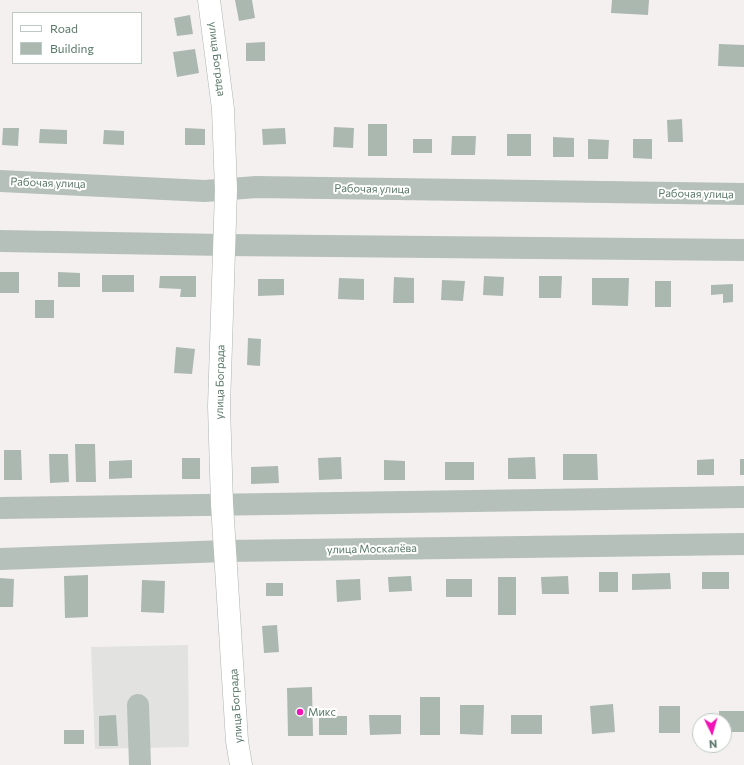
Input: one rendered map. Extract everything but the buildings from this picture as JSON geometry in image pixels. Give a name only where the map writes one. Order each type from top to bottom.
[{"type":"main road","name":"улица Бограда","points":[[209,0],[223,109],[226,190],[219,406],[222,504],[238,741],[241,765]]},
{"type":"street","name":"Рабочая улица","points":[[0,182],[205,191],[256,187],[744,194]]},
{"type":"street","points":[[0,241],[224,245],[744,250]]},
{"type":"street","points":[[0,508],[744,497]]},
{"type":"street","name":"улица Москалёва","points":[[0,559],[226,551],[744,544]]},
{"type":"street","points":[[138,705],[140,765]]},
{"type":"shaded area","points":[[188,645],[188,747],[95,749],[91,647]]},
{"type":"place","name":"Микс","points":[[300,712]]}]
